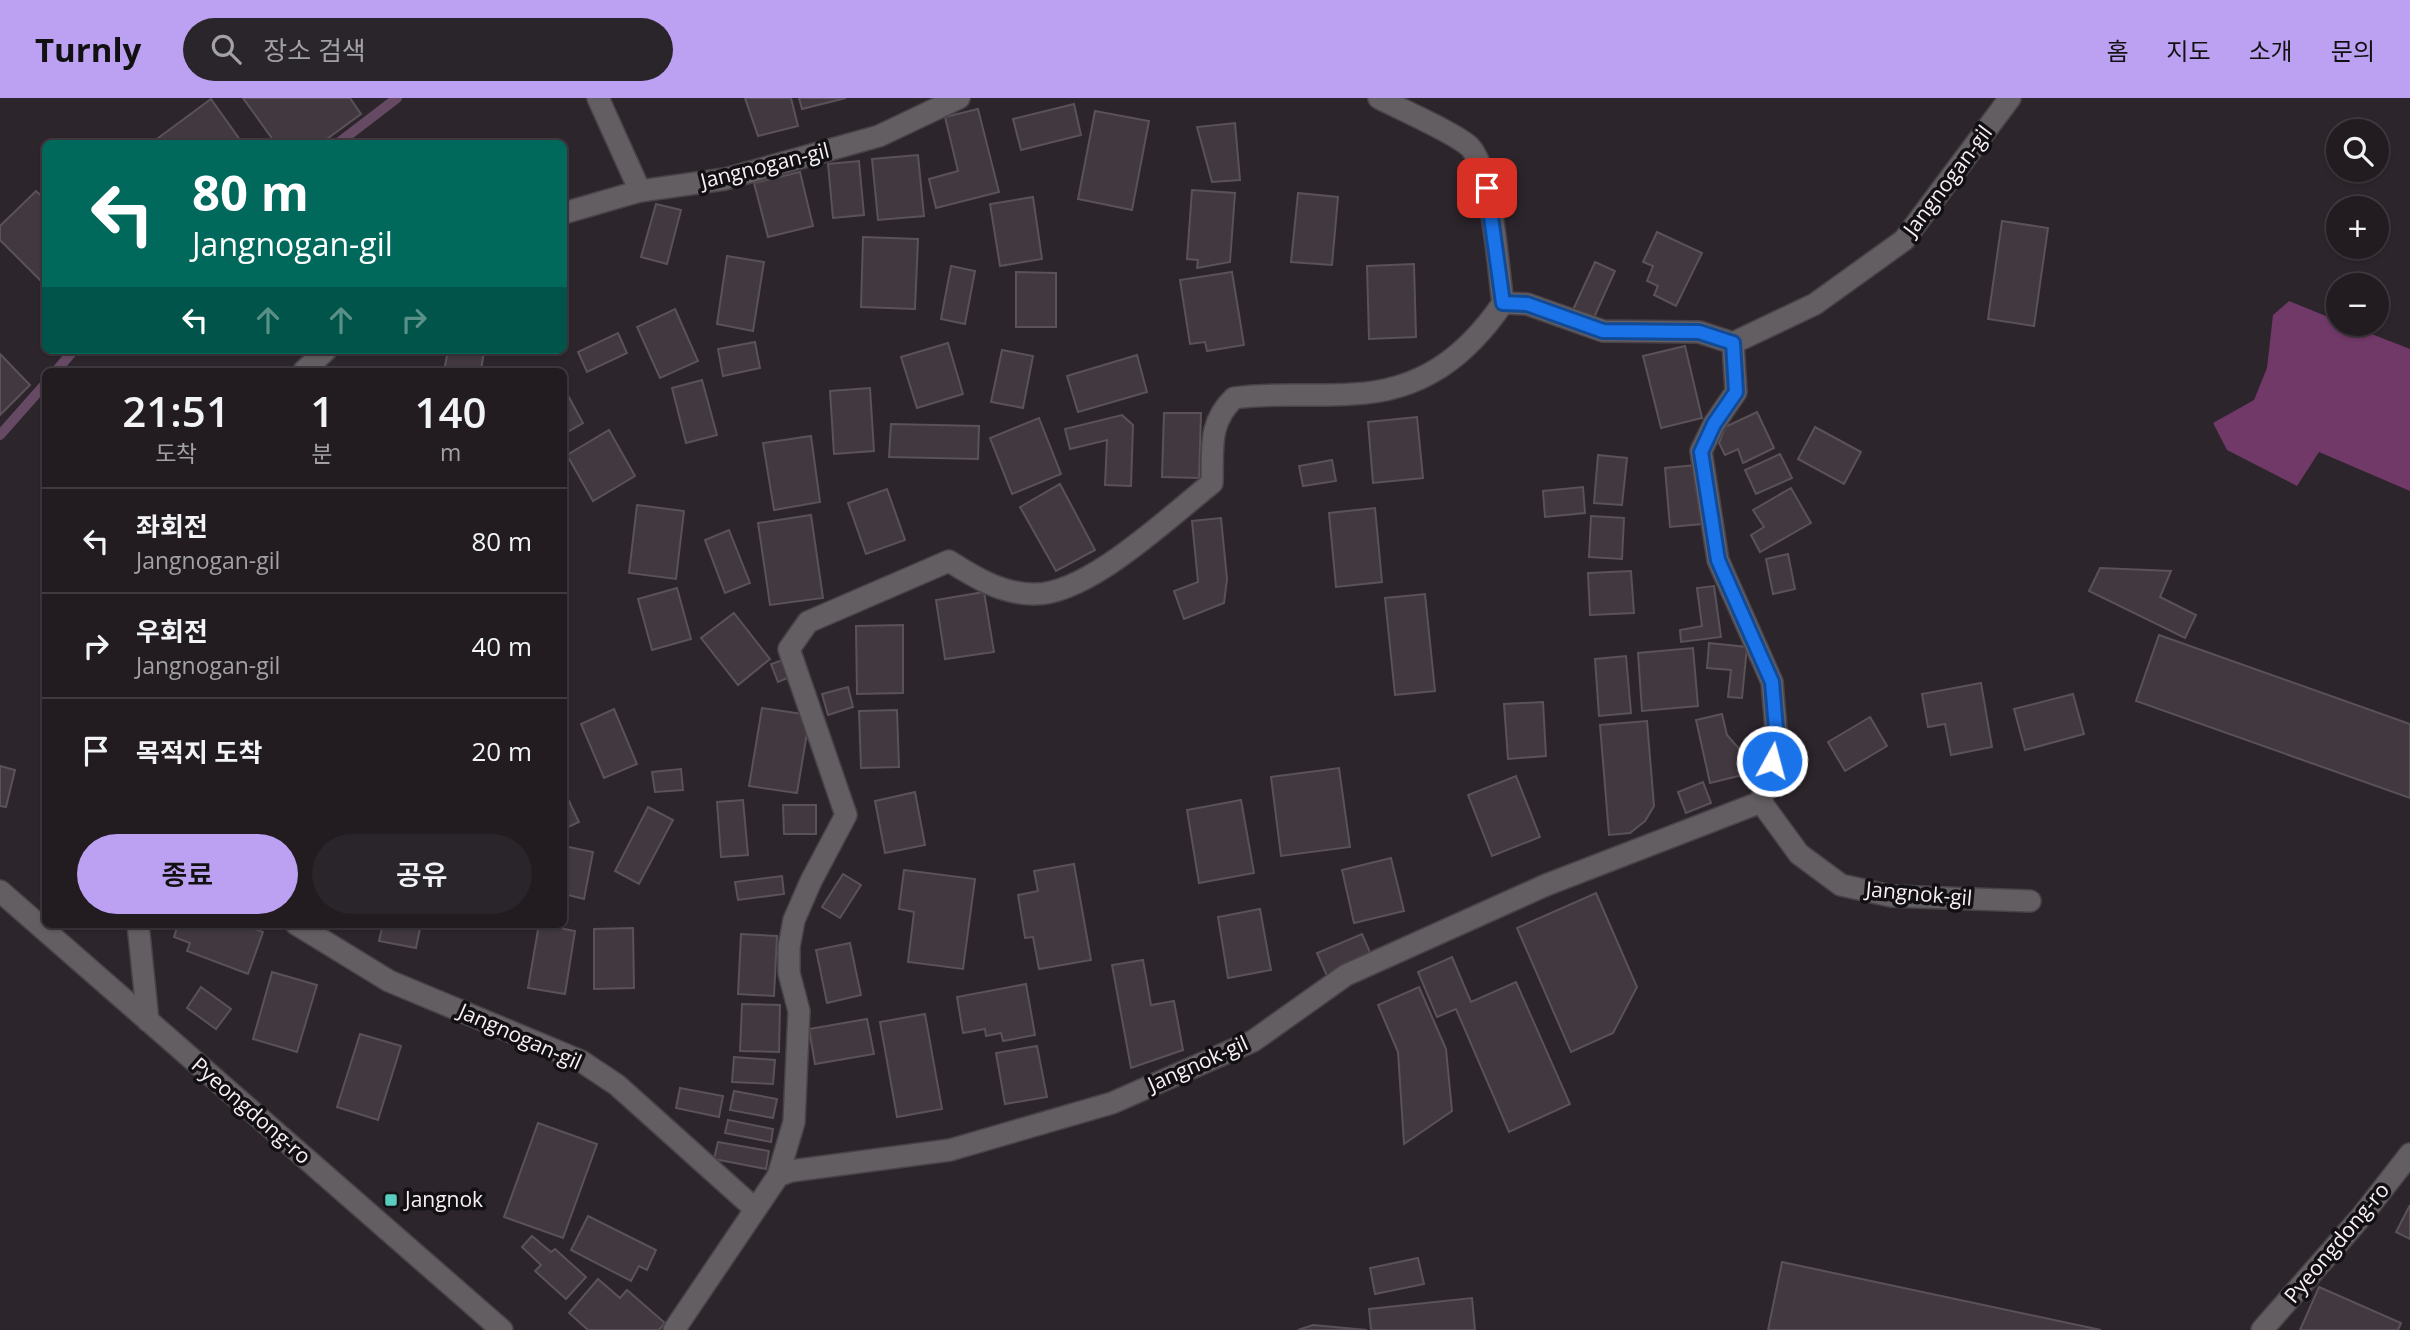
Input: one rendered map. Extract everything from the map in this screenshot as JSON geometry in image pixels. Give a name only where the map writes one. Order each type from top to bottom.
[{"type":"street","points":[[598,98],[640,191]]},
{"type":"street","name":"Jangnogan-gil","points":[[567,212],[640,191],[726,179],[879,136],[959,98]]},
{"type":"street","points":[[674,1330],[778,1176],[794,1122],[799,1012],[789,973],[789,947],[794,920],[846,815],[789,649],[808,622],[949,561],[976,578],[1016,593],[1036,595],[1069,587],[1110,564],[1212,483],[1214,425],[1220,412],[1234,398],[1356,394],[1415,381],[1448,363],[1474,342],[1503,303],[1487,188],[1478,159],[1468,146],[1379,98]]},
{"type":"street","name":"Jangnogan-gil","points":[[1733,343],[1815,304],[1904,240],[2010,98]]},
{"type":"street","points":[[1503,303],[1527,304],[1603,331],[1699,332],[1733,343],[1736,392],[1714,424],[1701,452],[1718,560],[1772,682],[1777,741],[1762,802]]},
{"type":"street","points":[[307,368],[322,354]]},
{"type":"street","name":"Jangnok-gil","points":[[778,1176],[814,1168],[950,1150],[1112,1103],[1253,1041],[1346,975],[1546,885],[1762,802],[1799,854],[1841,885],[1891,896],[2030,901]]},
{"type":"street","name":"Pyeongdong-ro","points":[[0,891],[42,928]]},
{"type":"street","name":"Pyeongdong-ro","points":[[42,928],[502,1330]]},
{"type":"street","points":[[138,928],[148,1021]]},
{"type":"street","name":"Jangnogan-gil","points":[[303,928],[389,981],[581,1061],[617,1085],[754,1208]]},
{"type":"street","name":"Pyeongdong-ro","points":[[2262,1330],[2361,1217],[2410,1154]]},
{"type":"shaded area","points":[[2289,301],[2326,316],[2326,336],[2377,336],[2410,349],[2410,491],[2319,452],[2297,486],[2227,450],[2213,423],[2254,400],[2267,368],[2273,315]]},
{"type":"building","points":[[243,98],[350,98],[361,114],[325,140],[273,140]]},
{"type":"building","points":[[745,98],[791,98],[798,126],[758,136]]},
{"type":"building","points":[[799,98],[846,98],[802,109]]},
{"type":"building","points":[[211,99],[240,140],[155,140]]},
{"type":"building","points":[[1074,104],[1081,135],[1021,150],[1013,119]]},
{"type":"building","points":[[978,109],[999,192],[936,208],[929,179],[958,171],[945,117]]},
{"type":"building","points":[[1095,111],[1149,121],[1132,210],[1078,199]]},
{"type":"building","points":[[1235,123],[1240,180],[1212,182],[1197,127]]},
{"type":"building","points":[[918,155],[924,216],[878,220],[872,159]]},
{"type":"building","points":[[859,161],[864,215],[833,218],[828,164]]},
{"type":"building","points":[[800,172],[813,226],[768,237],[754,183]]},
{"type":"building","points":[[1192,190],[1235,193],[1230,262],[1197,268],[1198,260],[1187,259]]},
{"type":"building","points":[[36,191],[42,196],[42,282],[0,240],[0,226]]},
{"type":"building","points":[[1298,193],[1338,197],[1332,265],[1291,262]]},
{"type":"building","points":[[1033,197],[1042,259],[1000,266],[990,204]]},
{"type":"building","points":[[656,204],[681,210],[667,264],[641,257]]},
{"type":"building","points":[[2002,221],[2048,228],[2034,326],[1988,319]]},
{"type":"building","points":[[1657,232],[1702,253],[1676,306],[1654,295],[1658,286],[1647,281],[1653,266],[1643,262]]},
{"type":"building","points":[[863,237],[918,239],[915,309],[861,307]]},
{"type":"building","points":[[727,256],[764,262],[753,331],[717,324]]},
{"type":"building","points":[[1595,262],[1615,271],[1592,322],[1572,312]]},
{"type":"building","points":[[1414,264],[1416,337],[1369,339],[1367,266]]},
{"type":"building","points":[[951,266],[975,271],[965,324],[941,319]]},
{"type":"building","points":[[1016,272],[1056,273],[1056,327],[1016,327]]},
{"type":"building","points":[[1232,272],[1244,345],[1207,351],[1205,342],[1190,344],[1180,280]]},
{"type":"building","points":[[675,309],[698,361],[660,378],[637,327]]},
{"type":"building","points":[[618,333],[627,353],[587,372],[578,352]]},
{"type":"building","points":[[755,342],[760,368],[723,376],[718,349]]},
{"type":"building","points":[[948,343],[963,394],[917,408],[901,357]]},
{"type":"building","points":[[1685,346],[1702,418],[1661,428],[1643,356]]},
{"type":"building","points":[[1002,350],[1033,356],[1023,408],[991,402]]},
{"type":"building","points":[[0,354],[30,385],[0,415]]},
{"type":"building","points":[[447,354],[484,354],[481,368],[445,368]]},
{"type":"building","points":[[1137,355],[1147,392],[1078,412],[1067,376]]},
{"type":"building","points":[[702,380],[717,435],[686,443],[672,388]]},
{"type":"building","points":[[870,388],[874,451],[834,454],[830,391]]},
{"type":"building","points":[[567,394],[583,423],[567,432]]},
{"type":"building","points":[[1757,412],[1774,448],[1743,463],[1738,449],[1725,455],[1719,443],[1725,427]]},
{"type":"building","points":[[1164,413],[1201,413],[1199,478],[1162,477]]},
{"type":"building","points":[[1122,415],[1133,425],[1131,486],[1105,485],[1107,440],[1070,449],[1065,429]]},
{"type":"building","points":[[1417,417],[1423,478],[1373,483],[1368,422]]},
{"type":"building","points":[[1039,418],[1061,474],[1012,494],[990,438]]},
{"type":"building","points":[[891,424],[979,426],[978,459],[889,457]]},
{"type":"building","points":[[1815,427],[1861,452],[1844,484],[1798,459]]},
{"type":"building","points":[[609,430],[635,476],[593,501],[567,455]]},
{"type":"building","points":[[811,436],[820,502],[774,510],[763,443]]},
{"type":"building","points":[[1780,454],[1792,478],[1756,494],[1745,470]]},
{"type":"building","points":[[1598,455],[1627,458],[1622,505],[1594,503]]},
{"type":"building","points":[[1332,460],[1336,481],[1303,486],[1299,466]]},
{"type":"building","points":[[1696,465],[1702,524],[1670,527],[1665,468]]},
{"type":"building","points":[[1060,484],[1095,550],[1056,571],[1020,507]]},
{"type":"building","points":[[1583,487],[1585,513],[1545,517],[1543,491]]},
{"type":"building","points":[[1791,488],[1811,523],[1760,552],[1751,535],[1764,527],[1753,510]]},
{"type":"building","points":[[887,489],[905,540],[866,554],[848,503]]},
{"type":"building","points":[[637,505],[684,511],[676,579],[629,573]]},
{"type":"building","points":[[1375,508],[1382,582],[1336,587],[1329,513]]},
{"type":"building","points":[[811,515],[823,598],[770,605],[758,523]]},
{"type":"building","points":[[1591,516],[1624,518],[1622,559],[1589,557]]},
{"type":"building","points":[[1221,518],[1227,579],[1224,603],[1184,619],[1174,591],[1198,582],[1192,521]]},
{"type":"building","points":[[729,530],[750,583],[725,593],[705,540]]},
{"type":"building","points":[[1788,554],[1795,589],[1773,594],[1766,559]]},
{"type":"building","points":[[2100,568],[2171,571],[2160,597],[2196,615],[2185,638],[2089,591]]},
{"type":"building","points":[[1631,571],[1634,613],[1590,615],[1588,573]]},
{"type":"building","points":[[1714,586],[1721,637],[1681,642],[1680,630],[1702,626],[1697,588]]},
{"type":"building","points":[[677,588],[691,639],[652,650],[638,599]]},
{"type":"building","points":[[984,592],[994,652],[945,659],[936,600]]},
{"type":"building","points":[[1425,594],[1435,691],[1395,695],[1385,598]]},
{"type":"building","points":[[734,613],[770,659],[738,685],[701,638]]},
{"type":"building","points":[[903,625],[903,693],[857,694],[856,626]]},
{"type":"building","points":[[2159,635],[2410,724],[2410,798],[2136,701]]},
{"type":"building","points":[[1709,643],[1747,647],[1742,698],[1728,697],[1731,670],[1707,668]]},
{"type":"building","points":[[1693,648],[1698,706],[1642,711],[1638,653]]},
{"type":"building","points":[[1626,656],[1631,713],[1599,716],[1595,659]]},
{"type":"building","points":[[783,660],[790,677],[778,682],[771,664]]},
{"type":"building","points":[[1981,683],[1992,747],[1951,755],[1945,724],[1928,727],[1922,694]]},
{"type":"building","points":[[848,687],[853,707],[828,715],[822,694]]},
{"type":"building","points":[[2073,694],[2084,734],[2025,750],[2014,709]]},
{"type":"building","points":[[1543,702],[1546,756],[1508,759],[1504,704]]},
{"type":"building","points":[[762,708],[810,715],[797,793],[749,786]]},
{"type":"building","points":[[614,709],[637,764],[604,778],[581,724]]},
{"type":"building","points":[[897,710],[899,767],[861,768],[859,711]]},
{"type":"building","points":[[1722,714],[1727,735],[1748,759],[1751,773],[1710,783],[1696,720]]},
{"type":"building","points":[[1870,717],[1887,746],[1845,771],[1828,742]]},
{"type":"building","points":[[1647,721],[1654,806],[1645,821],[1630,833],[1609,835],[1600,725]]},
{"type":"building","points":[[0,766],[15,770],[6,807],[0,806]]},
{"type":"building","points":[[1339,768],[1350,847],[1281,856],[1271,777]]},
{"type":"building","points":[[681,769],[683,790],[655,792],[652,772]]},
{"type":"building","points":[[1516,776],[1540,837],[1492,856],[1468,795]]},
{"type":"building","points":[[1703,782],[1711,803],[1686,813],[1678,792]]},
{"type":"building","points":[[915,792],[925,845],[885,853],[875,801]]},
{"type":"building","points":[[567,797],[579,822],[567,828]]},
{"type":"building","points":[[743,800],[748,855],[721,857],[717,802]]},
{"type":"building","points":[[1241,800],[1254,873],[1199,883],[1187,810]]},
{"type":"building","points":[[783,805],[816,805],[816,834],[784,834]]},
{"type":"building","points":[[648,807],[673,820],[639,884],[615,871]]},
{"type":"building","points":[[567,847],[593,852],[584,899],[567,895]]},
{"type":"building","points":[[1391,858],[1404,911],[1354,923],[1342,870]]},
{"type":"building","points":[[1074,864],[1091,960],[1039,969],[1033,937],[1025,938],[1018,895],[1038,891],[1034,871]]},
{"type":"building","points":[[904,870],[975,879],[963,969],[908,962],[914,912],[899,909]]},
{"type":"building","points":[[843,874],[861,885],[840,918],[822,907]]},
{"type":"building","points":[[782,876],[784,894],[738,900],[735,882]]},
{"type":"building","points":[[1596,893],[1637,987],[1613,1033],[1571,1052],[1517,928]]},
{"type":"building","points":[[1260,909],[1271,970],[1228,978],[1218,917]]},
{"type":"building","points":[[177,928],[253,928],[263,932],[248,974],[187,951],[190,943],[174,937]]},
{"type":"building","points":[[382,928],[420,928],[416,948],[379,941]]},
{"type":"building","points":[[538,928],[575,931],[565,994],[528,988]]},
{"type":"building","points":[[633,928],[634,988],[594,989],[594,929]]},
{"type":"building","points":[[741,934],[777,936],[774,996],[738,994]]},
{"type":"building","points":[[1362,934],[1372,957],[1327,976],[1317,953]]},
{"type":"building","points":[[850,943],[861,995],[827,1003],[816,950]]},
{"type":"building","points":[[1452,957],[1471,1002],[1516,982],[1570,1104],[1509,1132],[1456,1009],[1437,1017],[1418,972]]},
{"type":"building","points":[[1143,960],[1151,1005],[1174,1001],[1183,1050],[1131,1068],[1112,965]]},
{"type":"building","points":[[272,972],[317,985],[297,1052],[253,1039]]},
{"type":"building","points":[[1026,984],[1035,1035],[1003,1041],[1001,1033],[986,1036],[985,1029],[963,1033],[957,997]]},
{"type":"building","points":[[201,987],[231,1009],[216,1029],[187,1008]]},
{"type":"building","points":[[1419,987],[1446,1049],[1452,1111],[1404,1144],[1398,1052],[1378,1005]]},
{"type":"building","points":[[742,1004],[780,1005],[779,1052],[740,1051]]},
{"type":"building","points":[[925,1014],[942,1109],[897,1117],[880,1022]]},
{"type":"building","points":[[867,1019],[874,1054],[815,1064],[809,1029]]},
{"type":"building","points":[[360,1034],[401,1046],[378,1120],[337,1107]]},
{"type":"building","points":[[1037,1046],[1047,1097],[1005,1104],[996,1053]]},
{"type":"building","points":[[734,1057],[775,1060],[773,1084],[732,1082]]},
{"type":"building","points":[[680,1088],[723,1096],[719,1117],[676,1108]]},
{"type":"building","points":[[734,1091],[777,1099],[773,1118],[730,1110]]},
{"type":"building","points":[[728,1120],[773,1129],[771,1142],[725,1133]]},
{"type":"building","points":[[538,1123],[597,1144],[563,1238],[504,1217]]},
{"type":"building","points":[[718,1142],[769,1151],[766,1169],[714,1159]]},
{"type":"building","points":[[2410,1205],[2410,1239],[2396,1232]]},
{"type":"building","points":[[588,1216],[656,1250],[647,1270],[639,1266],[631,1281],[571,1250]]},
{"type":"building","points":[[532,1236],[551,1252],[555,1249],[586,1277],[566,1299],[535,1271],[541,1265],[522,1247]]},
{"type":"building","points":[[1418,1258],[1424,1284],[1375,1294],[1370,1268]]},
{"type":"building","points":[[1782,1262],[2101,1330],[1768,1330]]},
{"type":"building","points":[[598,1279],[620,1298],[627,1290],[665,1323],[659,1330],[588,1330],[569,1313]]},
{"type":"building","points":[[2319,1287],[2401,1323],[2398,1330],[2300,1330]]},
{"type":"building","points":[[1472,1298],[1475,1330],[1371,1330],[1369,1309]]},
{"type":"building","points":[[1313,1325],[1367,1330],[1298,1330]]},
{"type":"waterway","points":[[342,140],[397,98]]},
{"type":"waterway","points":[[59,368],[71,354]]},
{"type":"waterway","points":[[0,435],[42,388]]},
{"type":"place","name":"Jangnok","points":[[391,1200]]},
{"type":"route","points":[[1487,188],[1503,303],[1527,304],[1603,331],[1699,332],[1733,343],[1736,392],[1714,424],[1701,452],[1718,560],[1772,682],[1777,741],[1772,761]]}]
